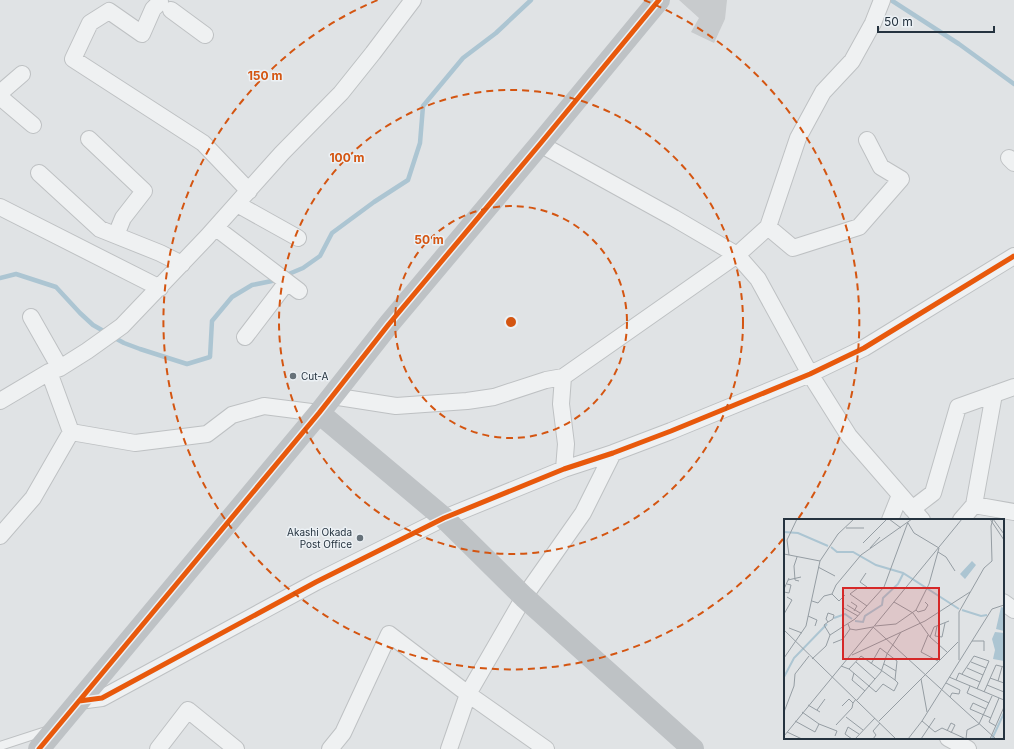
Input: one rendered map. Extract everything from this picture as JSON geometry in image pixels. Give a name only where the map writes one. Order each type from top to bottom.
[{"type":"street","points":[[0,401],[87,351],[122,326],[216,228],[282,153],[341,93],[413,0]]},
{"type":"street","points":[[39,749],[325,405],[389,324],[659,0]]},
{"type":"street","points":[[71,432],[135,443],[207,434],[232,415],[264,406],[396,406],[467,401],[494,397],[546,380],[563,377],[736,255],[768,227],[798,138],[823,92],[852,61],[873,22],[882,0]]},
{"type":"street","points":[[205,35],[168,3],[153,9],[142,34],[109,11],[90,23],[73,59],[203,143],[249,191]]},
{"type":"street","points":[[0,93],[22,74]]},
{"type":"street","points":[[0,97],[33,125]]},
{"type":"street","points":[[89,140],[144,191],[123,218],[116,235]]},
{"type":"street","points":[[768,227],[793,248],[859,227],[901,179],[881,166],[867,140]]},
{"type":"street","points":[[540,144],[674,218],[736,255],[758,279],[810,374],[850,436],[917,515],[933,493],[958,407],[1014,387]]},
{"type":"street","points":[[39,173],[100,229],[160,253],[182,264]]},
{"type":"street","points":[[237,204],[298,238]]},
{"type":"street","points":[[0,206],[160,288]]},
{"type":"street","points":[[216,228],[293,286],[245,337]]},
{"type":"street","points":[[79,701],[102,698],[316,582],[444,518],[564,469],[613,453],[678,428],[810,374],[864,348],[1014,256]]},
{"type":"street","points":[[0,536],[33,498],[71,432],[55,370],[31,317]]},
{"type":"street","points":[[563,377],[562,404],[566,444],[564,469]]},
{"type":"street","points":[[963,519],[974,505],[994,394]]},
{"type":"street","points":[[325,405],[444,518],[524,597],[693,749]]},
{"type":"street","points":[[449,749],[468,694],[524,597],[583,513],[613,453]]},
{"type":"street","points":[[890,519],[900,495]]},
{"type":"street","points":[[974,505],[1014,512]]},
{"type":"street","points":[[1004,603],[1014,610]]},
{"type":"street","points":[[330,749],[343,733],[388,634],[468,694],[546,749]]},
{"type":"street","points":[[158,749],[188,710],[236,749]]},
{"type":"street","points":[[950,739],[968,749]]},
{"type":"lane","points":[[0,746],[56,728]]},
{"type":"building","points":[[679,0],[727,0],[725,19],[714,43],[691,32],[699,18]]},
{"type":"waterway","points":[[284,276],[303,268],[320,256],[332,233],[374,202],[408,180],[420,143],[423,106],[463,58],[496,33],[531,0]]},
{"type":"waterway","points":[[891,0],[959,44],[1014,84]]},
{"type":"waterway","points":[[0,278],[16,274],[56,287],[93,325],[107,333]]},
{"type":"waterway","points":[[113,337],[140,349],[187,364],[210,357],[212,321],[232,297],[252,285],[277,279]]},
{"type":"cycle path","points":[[39,749],[319,413],[389,324],[659,0]]},
{"type":"cycle path","points":[[79,701],[102,698],[316,582],[444,518],[564,469],[613,453],[671,431],[810,374],[864,348],[1014,256]]},
{"type":"place","name":"Cut-A","points":[[293,376]]},
{"type":"place","name":"Akashi Okada Post Office","points":[[360,538]]}]
